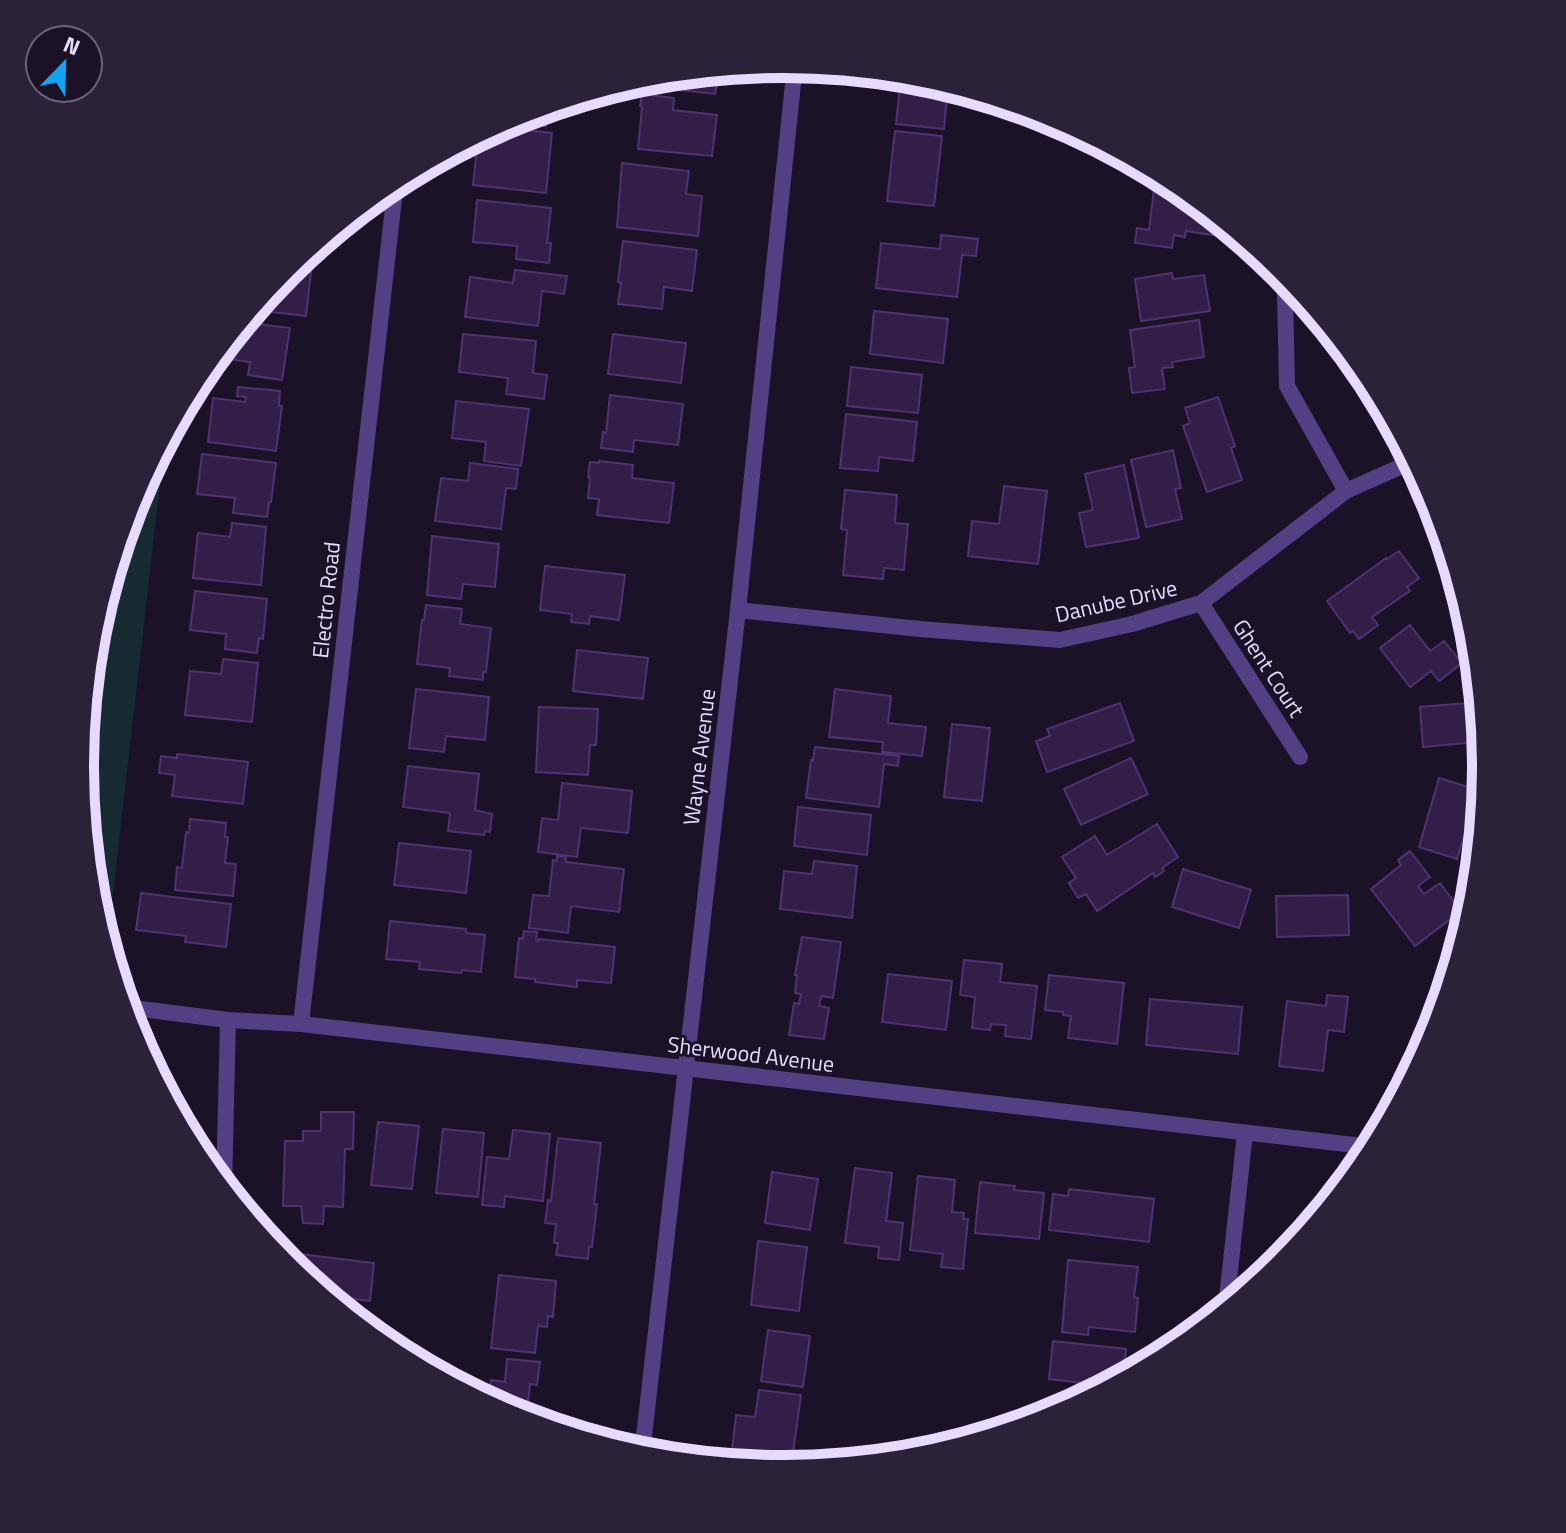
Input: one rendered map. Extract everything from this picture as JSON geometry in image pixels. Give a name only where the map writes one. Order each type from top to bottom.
[{"type":"street","name":"Wayne Avenue","points":[[643,1441],[738,610],[794,78]]},
{"type":"street","name":"Electro Road","points":[[301,1024],[394,198]]},
{"type":"street","points":[[1285,296],[1287,386],[1346,491]]},
{"type":"street","name":"Danube Drive","points":[[738,610],[1060,640],[1132,624],[1201,603],[1346,491],[1402,466]]},
{"type":"street","name":"Ghent Court","points":[[1201,603],[1300,757]]},
{"type":"street","name":"Sherwood Avenue","points":[[139,1009],[228,1020],[301,1024],[1357,1145]]},
{"type":"street","points":[[224,1168],[228,1020]]},
{"type":"street","points":[[1228,1292],[1245,1133]]},
{"type":"green space","points":[[161,472],[111,913],[96,812],[94,766],[100,677],[118,588],[131,545]]},
{"type":"building","points":[[718,81],[715,94],[665,88]]},
{"type":"building","points":[[900,88],[947,98],[944,129],[896,124]]},
{"type":"building","points":[[642,94],[674,98],[673,110],[717,115],[712,156],[638,149]]},
{"type":"building","points":[[521,130],[552,133],[546,193],[473,185],[477,150],[490,148],[490,143]]},
{"type":"building","points":[[895,131],[942,136],[934,206],[887,201]]},
{"type":"building","points":[[622,163],[689,171],[686,194],[702,196],[698,236],[617,227]]},
{"type":"building","points":[[1154,189],[1166,194],[1219,234],[1186,231],[1185,237],[1174,235],[1172,248],[1135,243],[1137,228],[1149,230]]},
{"type":"building","points":[[477,200],[551,208],[547,243],[551,243],[549,263],[516,259],[517,246],[473,242]]},
{"type":"building","points":[[941,235],[978,239],[976,256],[962,255],[957,297],[876,288],[881,243],[940,249]]},
{"type":"building","points":[[623,241],[697,250],[692,291],[664,287],[662,309],[618,304]]},
{"type":"building","points":[[515,270],[567,276],[564,294],[542,291],[538,326],[465,317],[470,277],[513,283]]},
{"type":"building","points":[[305,271],[311,272],[306,316],[266,311]]},
{"type":"building","points":[[1172,273],[1173,279],[1204,275],[1210,311],[1141,321],[1135,279]]},
{"type":"building","points":[[874,311],[948,319],[943,363],[870,354]]},
{"type":"building","points":[[1199,320],[1204,357],[1172,362],[1173,367],[1162,368],[1165,389],[1132,393],[1129,368],[1135,367],[1130,330]]},
{"type":"building","points":[[256,324],[290,328],[282,380],[248,375],[250,362],[229,359]]},
{"type":"building","points":[[463,334],[536,341],[533,373],[547,375],[544,399],[506,394],[508,378],[459,372]]},
{"type":"building","points":[[613,334],[686,343],[681,383],[608,374]]},
{"type":"building","points":[[851,367],[922,375],[918,413],[847,406]]},
{"type":"building","points":[[238,387],[280,391],[279,406],[282,406],[276,451],[208,442],[213,398],[245,402],[246,397],[237,396]]},
{"type":"building","points":[[610,395],[683,404],[678,445],[634,440],[633,452],[601,448],[603,432],[606,433]]},
{"type":"building","points":[[1218,397],[1235,446],[1231,448],[1242,480],[1207,492],[1183,426],[1190,423],[1185,408]]},
{"type":"building","points":[[456,401],[529,409],[521,466],[484,461],[486,442],[452,438]]},
{"type":"building","points":[[846,414],[917,422],[913,461],[879,457],[878,471],[840,468]]},
{"type":"building","points":[[1173,450],[1181,488],[1175,489],[1182,519],[1146,527],[1131,460]]},
{"type":"building","points":[[202,454],[276,463],[267,517],[233,513],[235,498],[197,494]]},
{"type":"building","points":[[590,462],[633,465],[632,478],[674,483],[669,523],[597,515],[599,499],[588,498],[588,477]]},
{"type":"building","points":[[470,463],[518,469],[516,489],[506,488],[501,529],[435,521],[441,478],[468,481]]},
{"type":"building","points":[[1124,465],[1139,538],[1086,547],[1079,513],[1093,510],[1085,474]]},
{"type":"building","points":[[1004,486],[1047,491],[1038,564],[968,556],[972,521],[999,524]]},
{"type":"building","points":[[845,490],[897,495],[895,523],[908,524],[904,570],[884,568],[883,579],[843,575],[847,530],[841,529]]},
{"type":"building","points":[[232,523],[266,527],[261,585],[193,578],[198,533],[230,537]]},
{"type":"building","points":[[432,536],[499,544],[495,587],[463,584],[461,599],[427,595]]},
{"type":"building","points":[[1399,551],[1419,578],[1407,587],[1410,591],[1372,617],[1378,625],[1359,639],[1353,631],[1350,633],[1327,601]]},
{"type":"building","points":[[545,566],[625,575],[619,620],[590,616],[589,624],[571,622],[572,614],[540,610]]},
{"type":"building","points":[[195,591],[267,599],[263,639],[259,638],[257,653],[225,649],[226,634],[190,630]]},
{"type":"building","points":[[426,605],[462,609],[460,624],[491,628],[483,680],[449,676],[450,668],[417,664]]},
{"type":"building","points":[[1410,625],[1430,651],[1444,641],[1462,663],[1439,681],[1431,671],[1410,687],[1380,648]]},
{"type":"building","points":[[577,650],[648,658],[643,699],[573,691]]},
{"type":"building","points":[[223,659],[258,663],[252,722],[185,715],[190,671],[221,674]]},
{"type":"building","points":[[416,689],[489,697],[485,740],[446,736],[444,752],[409,748]]},
{"type":"building","points":[[835,689],[891,696],[888,723],[926,727],[922,756],[882,752],[883,742],[829,737]]},
{"type":"building","points":[[1120,703],[1134,741],[1047,772],[1036,741],[1050,736],[1047,729]]},
{"type":"building","points":[[1468,703],[1471,743],[1423,747],[1420,707]]},
{"type":"building","points":[[539,707],[598,709],[596,745],[590,745],[588,775],[536,772]]},
{"type":"building","points":[[952,724],[990,728],[982,801],[944,797]]},
{"type":"building","points":[[815,747],[899,756],[898,766],[884,764],[879,807],[806,798]]},
{"type":"building","points":[[177,754],[248,762],[243,804],[172,796],[175,775],[159,773],[161,756],[177,758]]},
{"type":"building","points":[[1131,758],[1148,794],[1081,825],[1064,789]]},
{"type":"building","points":[[408,766],[479,774],[475,810],[492,814],[490,832],[485,831],[484,835],[448,831],[450,813],[403,807]]},
{"type":"building","points":[[1439,778],[1471,788],[1469,818],[1457,859],[1419,847]]},
{"type":"building","points":[[562,783],[632,791],[628,833],[581,828],[577,857],[538,852],[542,818],[558,820]]},
{"type":"building","points":[[798,807],[871,815],[867,855],[794,846]]},
{"type":"building","points":[[190,819],[226,823],[225,863],[236,864],[233,896],[175,890],[177,867],[182,868]]},
{"type":"building","points":[[1157,824],[1178,857],[1162,868],[1164,871],[1155,877],[1153,873],[1097,911],[1086,894],[1078,898],[1069,883],[1076,878],[1062,857],[1095,836],[1107,855]]},
{"type":"building","points":[[399,843],[471,851],[466,893],[394,885]]},
{"type":"building","points":[[1410,851],[1430,877],[1418,886],[1424,894],[1440,883],[1457,906],[1455,916],[1415,946],[1371,889],[1401,865],[1398,860]]},
{"type":"building","points":[[557,856],[566,857],[566,862],[624,869],[619,912],[571,906],[568,933],[529,928],[533,895],[549,896],[553,860],[557,861]]},
{"type":"building","points":[[814,861],[857,866],[852,918],[780,909],[784,871],[812,874]]},
{"type":"building","points":[[1183,869],[1251,890],[1239,928],[1172,907]]},
{"type":"building","points":[[141,893],[231,904],[226,947],[185,942],[186,936],[136,930]]},
{"type":"building","points":[[1348,895],[1349,935],[1277,937],[1276,896]]},
{"type":"building","points":[[390,921],[466,929],[466,933],[485,935],[481,972],[419,969],[420,962],[386,959]]},
{"type":"building","points":[[524,931],[537,932],[536,940],[539,941],[615,947],[611,983],[577,980],[577,987],[515,977],[519,938],[523,939]]},
{"type":"building","points":[[802,937],[841,942],[833,998],[821,996],[819,1006],[829,1008],[824,1039],[789,1035],[794,1003],[799,1004],[801,994],[795,993],[795,975]]},
{"type":"building","points":[[964,960],[1002,964],[1000,982],[1037,986],[1031,1039],[1005,1036],[1006,1025],[991,1024],[990,1030],[972,1028],[975,997],[960,995]]},
{"type":"building","points":[[888,974],[952,981],[946,1030],[882,1022]]},
{"type":"building","points":[[1049,975],[1124,983],[1117,1044],[1068,1038],[1071,1016],[1045,1010]]},
{"type":"building","points":[[1327,995],[1348,997],[1344,1032],[1328,1030],[1323,1071],[1279,1066],[1287,1001],[1326,1006]]},
{"type":"building","points":[[1150,999],[1242,1007],[1238,1054],[1146,1045]]},
{"type":"building","points":[[321,1112],[354,1112],[353,1149],[345,1149],[343,1207],[324,1206],[323,1224],[303,1223],[301,1206],[283,1206],[285,1141],[303,1141],[303,1131],[321,1131]]},
{"type":"building","points":[[378,1122],[419,1126],[412,1189],[371,1185]]},
{"type":"building","points":[[443,1129],[484,1133],[478,1197],[436,1193]]},
{"type":"building","points":[[513,1130],[550,1134],[543,1201],[505,1196],[504,1207],[482,1205],[487,1157],[509,1159]]},
{"type":"building","points":[[558,1138],[601,1143],[594,1204],[597,1204],[588,1259],[556,1255],[556,1224],[545,1223],[548,1200],[551,1201]]},
{"type":"building","points":[[855,1168],[892,1173],[886,1221],[903,1223],[899,1260],[878,1258],[879,1247],[845,1243]]},
{"type":"building","points":[[772,1172],[818,1179],[810,1230],[765,1223]]},
{"type":"building","points":[[918,1176],[955,1180],[952,1212],[964,1213],[963,1219],[968,1219],[963,1269],[941,1267],[943,1254],[910,1250]]},
{"type":"building","points":[[980,1182],[1044,1193],[1039,1239],[975,1233]]},
{"type":"building","points":[[1069,1189],[1154,1199],[1149,1242],[1049,1230],[1053,1194],[1068,1196]]},
{"type":"building","points":[[758,1241],[807,1247],[799,1311],[751,1305]]},
{"type":"building","points":[[300,1254],[374,1263],[370,1301],[346,1298]]},
{"type":"building","points":[[1068,1260],[1138,1267],[1134,1297],[1138,1298],[1135,1332],[1089,1327],[1088,1335],[1062,1332]]},
{"type":"building","points":[[499,1275],[556,1281],[553,1317],[548,1316],[547,1327],[538,1326],[535,1353],[491,1348]]},
{"type":"building","points":[[768,1330],[810,1336],[803,1387],[761,1381]]},
{"type":"building","points":[[1053,1341],[1126,1349],[1124,1364],[1089,1384],[1049,1379]]},
{"type":"building","points":[[507,1359],[540,1362],[537,1385],[530,1384],[528,1406],[490,1389],[491,1380],[505,1382]]},
{"type":"building","points":[[759,1390],[801,1395],[793,1455],[732,1451],[736,1415],[755,1417]]}]
